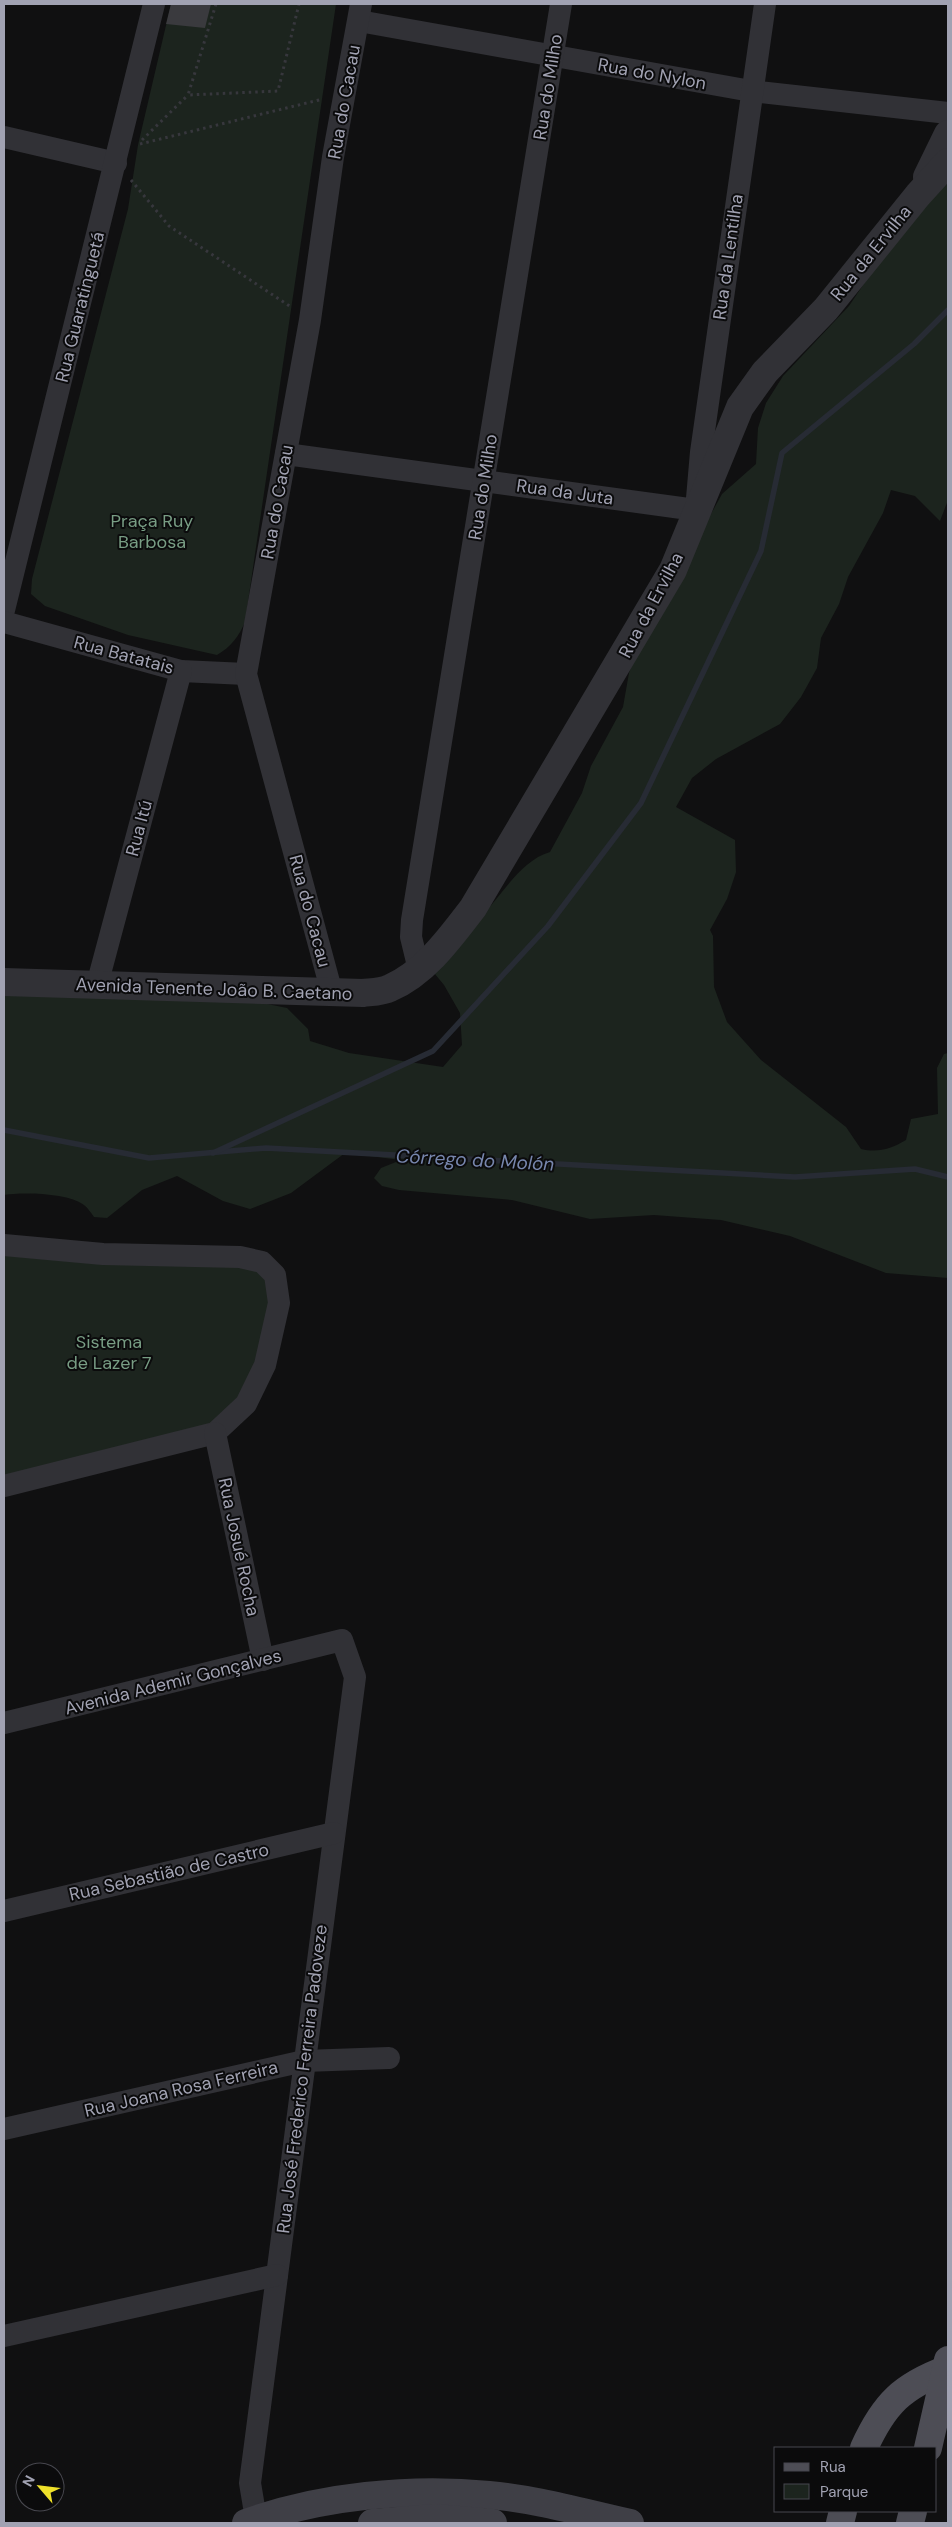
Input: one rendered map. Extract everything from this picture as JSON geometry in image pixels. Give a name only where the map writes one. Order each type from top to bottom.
[{"type":"main road","points":[[865,2447],[886,2408],[917,2383],[947,2366]]},
{"type":"main road","points":[[928,2447],[947,2366]]},
{"type":"main road","points":[[251,2521],[350,2498],[388,2493],[443,2491],[490,2495],[535,2502],[630,2523]]},
{"type":"main road","points":[[372,2523],[436,2518],[494,2523]]},
{"type":"street","name":"Rua Guaratinguetá","points":[[4,610],[154,4]]},
{"type":"street","name":"Rua do Milho","points":[[419,970],[411,937],[412,920],[562,4]]},
{"type":"street","name":"Rua da Lentilha","points":[[696,510],[701,452],[751,91],[765,4]]},
{"type":"street","name":"Rua do Nylon","points":[[360,12],[553,56],[751,91],[948,113]]},
{"type":"street","name":"Rua do Cacau","points":[[332,993],[246,674],[310,320],[344,94],[360,12]]},
{"type":"street","name":"Rua da Ervilha","points":[[918,195],[948,134]]},
{"type":"street","points":[[4,138],[116,163]]},
{"type":"street","name":"Rua da Ervilha","points":[[419,970],[445,944],[473,908],[644,623],[673,570],[696,510],[740,407],[765,372],[826,309],[918,195],[948,162]]},
{"type":"street","name":"Rua da Juta","points":[[286,454],[696,510]]},
{"type":"street","name":"Rua Batatais","points":[[4,622],[181,671],[246,674]]},
{"type":"street","name":"Rua Itú","points":[[97,985],[181,671]]},
{"type":"street","name":"Avenida Tenente João B. Caetano","points":[[4,982],[363,993],[389,989],[419,970]]},
{"type":"street","points":[[4,1245],[103,1254],[240,1257],[262,1262],[275,1274],[279,1303],[265,1365],[246,1404],[215,1433],[4,1486]]},
{"type":"street","name":"Rua Josué Rocha","points":[[215,1433],[263,1660]]},
{"type":"street","name":"Avenida Ademir Gonçalves","points":[[4,1724],[342,1640]]},
{"type":"street","name":"Rua José Frederico Ferreira Padoveze","points":[[251,2521],[250,2482],[355,1677],[342,1640]]},
{"type":"street","name":"Rua Sebastião de Castro","points":[[4,1911],[334,1833]]},
{"type":"street","name":"Rua Joana Rosa Ferreira","points":[[4,2129],[304,2061],[389,2058]]},
{"type":"street","points":[[4,2336],[277,2275]]},
{"type":"path","points":[[216,4],[188,95],[138,145],[344,94]]},
{"type":"path","points":[[188,95],[278,91],[299,4]]},
{"type":"path","points":[[116,163],[169,226],[310,320]]},
{"type":"green space","name":"Praça Ruy Barbosa","points":[[171,4],[336,4],[245,622],[234,641],[217,655],[128,635],[45,606],[31,594],[32,579],[128,209],[138,145]]},
{"type":"green space","points":[[948,183],[948,500],[940,521],[915,496],[891,490],[883,513],[848,577],[839,604],[821,638],[817,668],[801,697],[780,724],[716,759],[692,778],[676,807],[735,840],[736,872],[727,899],[710,930],[713,936],[714,987],[727,1022],[761,1060],[846,1127],[861,1149],[873,1151],[890,1148],[906,1140],[911,1119],[938,1114],[937,1068],[944,1054],[948,1053],[948,1278],[886,1273],[790,1236],[721,1220],[654,1215],[590,1219],[512,1200],[399,1190],[382,1186],[374,1178],[381,1168],[401,1160],[345,1153],[291,1193],[250,1209],[223,1201],[177,1176],[142,1190],[107,1218],[94,1217],[84,1205],[67,1198],[33,1194],[4,1195],[4,992],[203,991],[287,1008],[308,1029],[310,1041],[349,1053],[443,1067],[462,1045],[460,1013],[444,985],[425,962],[478,919],[522,869],[540,856],[550,852],[582,793],[591,766],[623,707],[629,673],[638,646],[722,494],[756,464],[758,428],[766,403],[783,376],[849,306],[910,215]]},
{"type":"green space","name":"Sistema de Lazer 7","points":[[4,1239],[187,1254],[275,1275],[265,1365],[215,1433],[4,1486]]},
{"type":"building","points":[[171,4],[211,4],[205,28],[166,24]]},
{"type":"waterway","points":[[213,1153],[433,1051],[548,926],[641,803],[761,551],[782,453],[914,344],[948,310]]},
{"type":"waterway","name":"Córrego do Molón","points":[[4,1130],[149,1158],[266,1148],[795,1177],[915,1169],[948,1177]]}]
